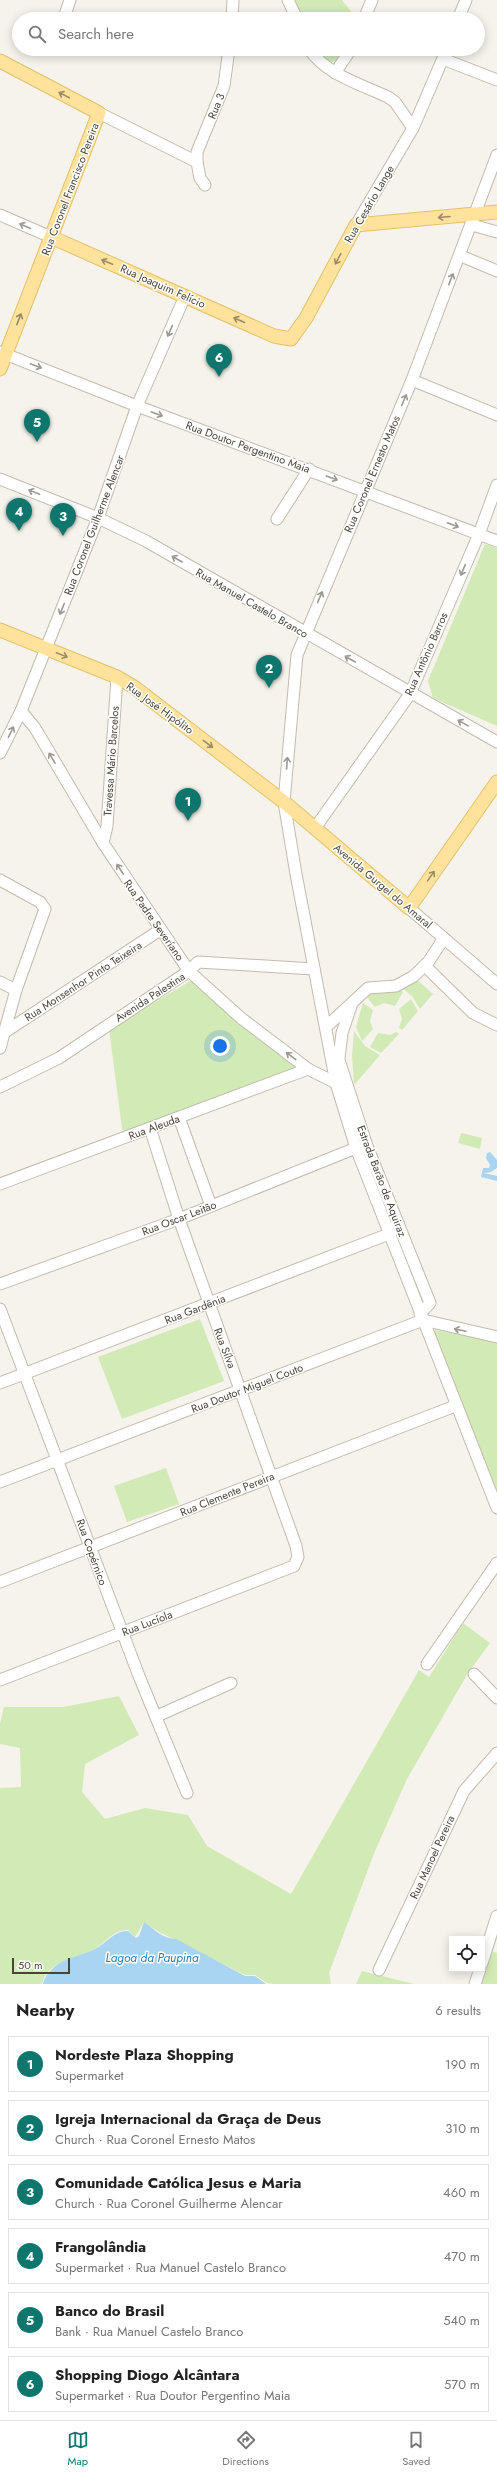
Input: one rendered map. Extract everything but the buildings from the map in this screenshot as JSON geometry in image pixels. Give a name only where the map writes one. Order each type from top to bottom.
[{"type":"main road","name":"Rua Coronel Francisco Pereira","points":[[0,61],[99,113],[51,237],[3,353],[0,369]]},
{"type":"main road","points":[[356,225],[473,219],[497,212]]},
{"type":"main road","name":"Rua Cesário Lange","points":[[274,336],[286,340],[294,338],[356,225]]},
{"type":"main road","name":"Rua Joaquim Felício","points":[[51,237],[274,336]]},
{"type":"main road","name":"Rua José Hipólito","points":[[0,630],[117,677],[134,687],[284,802]]},
{"type":"main road","points":[[409,908],[497,782]]},
{"type":"main road","name":"Avenida Gurgel do Amaral","points":[[284,802],[409,908]]},
{"type":"street","points":[[66,12],[70,0]]},
{"type":"street","points":[[232,12],[233,0]]},
{"type":"street","points":[[288,0],[294,12]]},
{"type":"street","points":[[367,12],[372,0]]},
{"type":"street","points":[[461,12],[466,0]]},
{"type":"street","name":"Rua 3","points":[[197,162],[197,152],[224,86],[228,56]]},
{"type":"street","points":[[315,56],[320,62],[335,73],[388,97],[395,102],[413,128]]},
{"type":"street","points":[[335,73],[346,56]]},
{"type":"street","name":"Rua Cesário Lange","points":[[356,225],[413,128],[444,56]]},
{"type":"street","points":[[449,56],[497,80]]},
{"type":"street","points":[[99,113],[197,162],[200,178],[205,185]]},
{"type":"street","name":"Rua Coronel Ernesto Matos","points":[[284,802],[297,656],[305,633],[412,380],[461,256],[497,155]]},
{"type":"street","points":[[0,215],[51,237]]},
{"type":"street","points":[[473,219],[497,232]]},
{"type":"street","points":[[461,256],[497,271]]},
{"type":"street","name":"Rua Coronel Guilherme Alencar","points":[[0,753],[21,711],[98,518],[137,406],[185,296]]},
{"type":"street","name":"Rua Doutor Pergentino Maia","points":[[3,353],[137,406],[497,541]]},
{"type":"street","points":[[412,380],[497,415]]},
{"type":"street","points":[[277,519],[309,470]]},
{"type":"street","name":"Rua Manuel Castelo Branco","points":[[0,478],[98,518],[146,542],[410,694],[497,742]]},
{"type":"street","name":"Rua Antônio Barros","points":[[315,828],[410,694],[479,534],[497,485]]},
{"type":"street","name":"Travessa Mário Barcelos","points":[[103,843],[107,826],[117,677]]},
{"type":"street","name":"Rua Padre Severíano","points":[[21,711],[35,728],[103,843],[160,930],[190,971],[241,1018],[308,1069],[336,1083]]},
{"type":"street","name":"Estrada Barão de Aquiraz","points":[[284,802],[336,1083],[346,1100],[367,1146],[430,1303],[421,1317]]},
{"type":"street","points":[[0,880],[43,904],[45,909],[16,990],[0,1048]]},
{"type":"street","name":"Avenida Gurgel do Amaral","points":[[409,908],[497,984]]},
{"type":"street","name":"Rua Monsenhor Pinto Teixeira","points":[[5,1032],[160,930]]},
{"type":"street","points":[[326,1027],[368,988],[403,984],[425,966],[444,938]]},
{"type":"street","name":"Avenida Palestina","points":[[0,1087],[59,1058],[190,971],[198,962],[314,969]]},
{"type":"street","points":[[425,966],[473,1013],[497,1026]]},
{"type":"street","name":"Avenida Gurgel do Amaral","points":[[483,971],[497,974]]},
{"type":"street","points":[[0,982],[16,990]]},
{"type":"street","points":[[339,1058],[342,1033],[351,1005]]},
{"type":"street","name":"Estrada Barão de Aquiraz","points":[[330,1046],[339,1058],[356,1148],[455,1406],[496,1505]]},
{"type":"street","name":"Rua Aleuda","points":[[0,1184],[308,1069]]},
{"type":"street","points":[[181,1123],[211,1206]]},
{"type":"street","name":"Rua Sílva","points":[[150,1128],[178,1219],[241,1390],[270,1476],[296,1546],[298,1557],[294,1566]]},
{"type":"street","name":"Rua Oscar Leitão","points":[[0,1284],[178,1219],[356,1148],[367,1146]]},
{"type":"street","points":[[376,1200],[384,1187]]},
{"type":"street","points":[[389,1234],[398,1223]]},
{"type":"street","name":"Rua Gardênia","points":[[0,1383],[389,1234]]},
{"type":"street","name":"Rua Copérnico","points":[[0,1309],[122,1632],[187,1793]]},
{"type":"street","points":[[421,1317],[497,1337]]},
{"type":"street","name":"Rua Doutor Miguel Couto","points":[[0,1482],[241,1390],[421,1317]]},
{"type":"street","name":"Rua Clemente Pereira","points":[[0,1582],[270,1476],[455,1406]]},
{"type":"street","points":[[427,1664],[497,1563]]},
{"type":"street","name":"Rua Lucíola","points":[[0,1680],[294,1566]]},
{"type":"street","points":[[474,1674],[497,1698]]},
{"type":"street","points":[[157,1716],[232,1683]]},
{"type":"street","name":"Rua Manoel Pereira","points":[[379,1970],[464,1791],[497,1753]]},
{"type":"street","points":[[485,1959],[492,1950],[497,1916]]},
{"type":"street","points":[[475,1984],[479,1972]]},
{"type":"green space","points":[[294,0],[342,0],[351,12],[300,12]]},
{"type":"green space","points":[[322,56],[338,56],[335,61],[330,63],[323,59]]},
{"type":"green space","points":[[485,544],[497,548],[497,726],[433,698],[428,681]]},
{"type":"green space","points":[[192,980],[307,1071],[123,1136],[109,1029]]},
{"type":"green space","points":[[417,980],[433,994],[420,1009],[412,996],[403,989]]},
{"type":"green space","points":[[401,990],[403,992],[395,1006],[384,1003],[375,1007],[366,996],[369,993]]},
{"type":"green space","points":[[411,999],[418,1011],[402,1030],[399,1028],[402,1019],[399,1009]]},
{"type":"green space","points":[[363,1003],[373,1010],[370,1021],[373,1029],[362,1041],[356,1027]]},
{"type":"green space","points":[[354,1031],[365,1046],[380,1055],[354,1085],[352,1056]]},
{"type":"green space","points":[[396,1032],[399,1034],[381,1053],[370,1047],[378,1033],[390,1035]]},
{"type":"green space","points":[[461,1133],[482,1138],[480,1149],[458,1143]]},
{"type":"green space","points":[[200,1319],[224,1381],[122,1419],[98,1357]]},
{"type":"green space","points":[[435,1330],[497,1342],[497,1491],[433,1332]]},
{"type":"green space","points":[[166,1468],[179,1504],[127,1522],[114,1486]]},
{"type":"green space","points":[[463,1623],[490,1643],[468,1673],[407,1779],[375,1851],[329,1973],[331,1984],[267,1983],[255,1975],[245,1975],[159,1932],[144,1922],[135,1937],[128,1930],[119,1931],[89,1952],[64,1961],[50,1969],[42,1984],[0,1984],[0,1788],[21,1787],[20,1748],[0,1744],[0,1724],[4,1707],[63,1707],[119,1696],[139,1735],[85,1764],[82,1792],[105,1819],[145,1808],[188,1815],[207,1846],[291,1894],[419,1670],[429,1677]]},
{"type":"green space","points":[[488,1950],[497,1953],[497,1984],[478,1984],[482,1972],[485,1972],[485,1960]]},
{"type":"green space","points":[[362,1971],[414,1984],[356,1984]]},
{"type":"water","points":[[490,1152],[497,1160],[497,1168],[491,1172],[484,1173],[497,1176],[497,1181],[481,1177],[483,1168],[489,1168],[490,1165],[486,1158],[487,1153]]},
{"type":"water","name":"Lagoa da Paupina","points":[[144,1922],[163,1935],[171,1939],[176,1939],[245,1976],[255,1976],[266,1984],[43,1984],[48,1973],[58,1964],[99,1947],[110,1938],[123,1931],[128,1931],[136,1938],[139,1936]]},
{"type":"place","name":"Shopping Diogo Alcântara","points":[[219,377]]},
{"type":"place","name":"Banco do Brasil","points":[[37,442]]},
{"type":"place","name":"Frangolândia","points":[[19,531]]},
{"type":"place","name":"Comunidade Católica Jesus e Maria","points":[[63,536]]},
{"type":"place","name":"Igreja Internacional da Graça de Deus","points":[[269,688]]},
{"type":"place","name":"Nordeste Plaza Shopping","points":[[188,821]]}]
